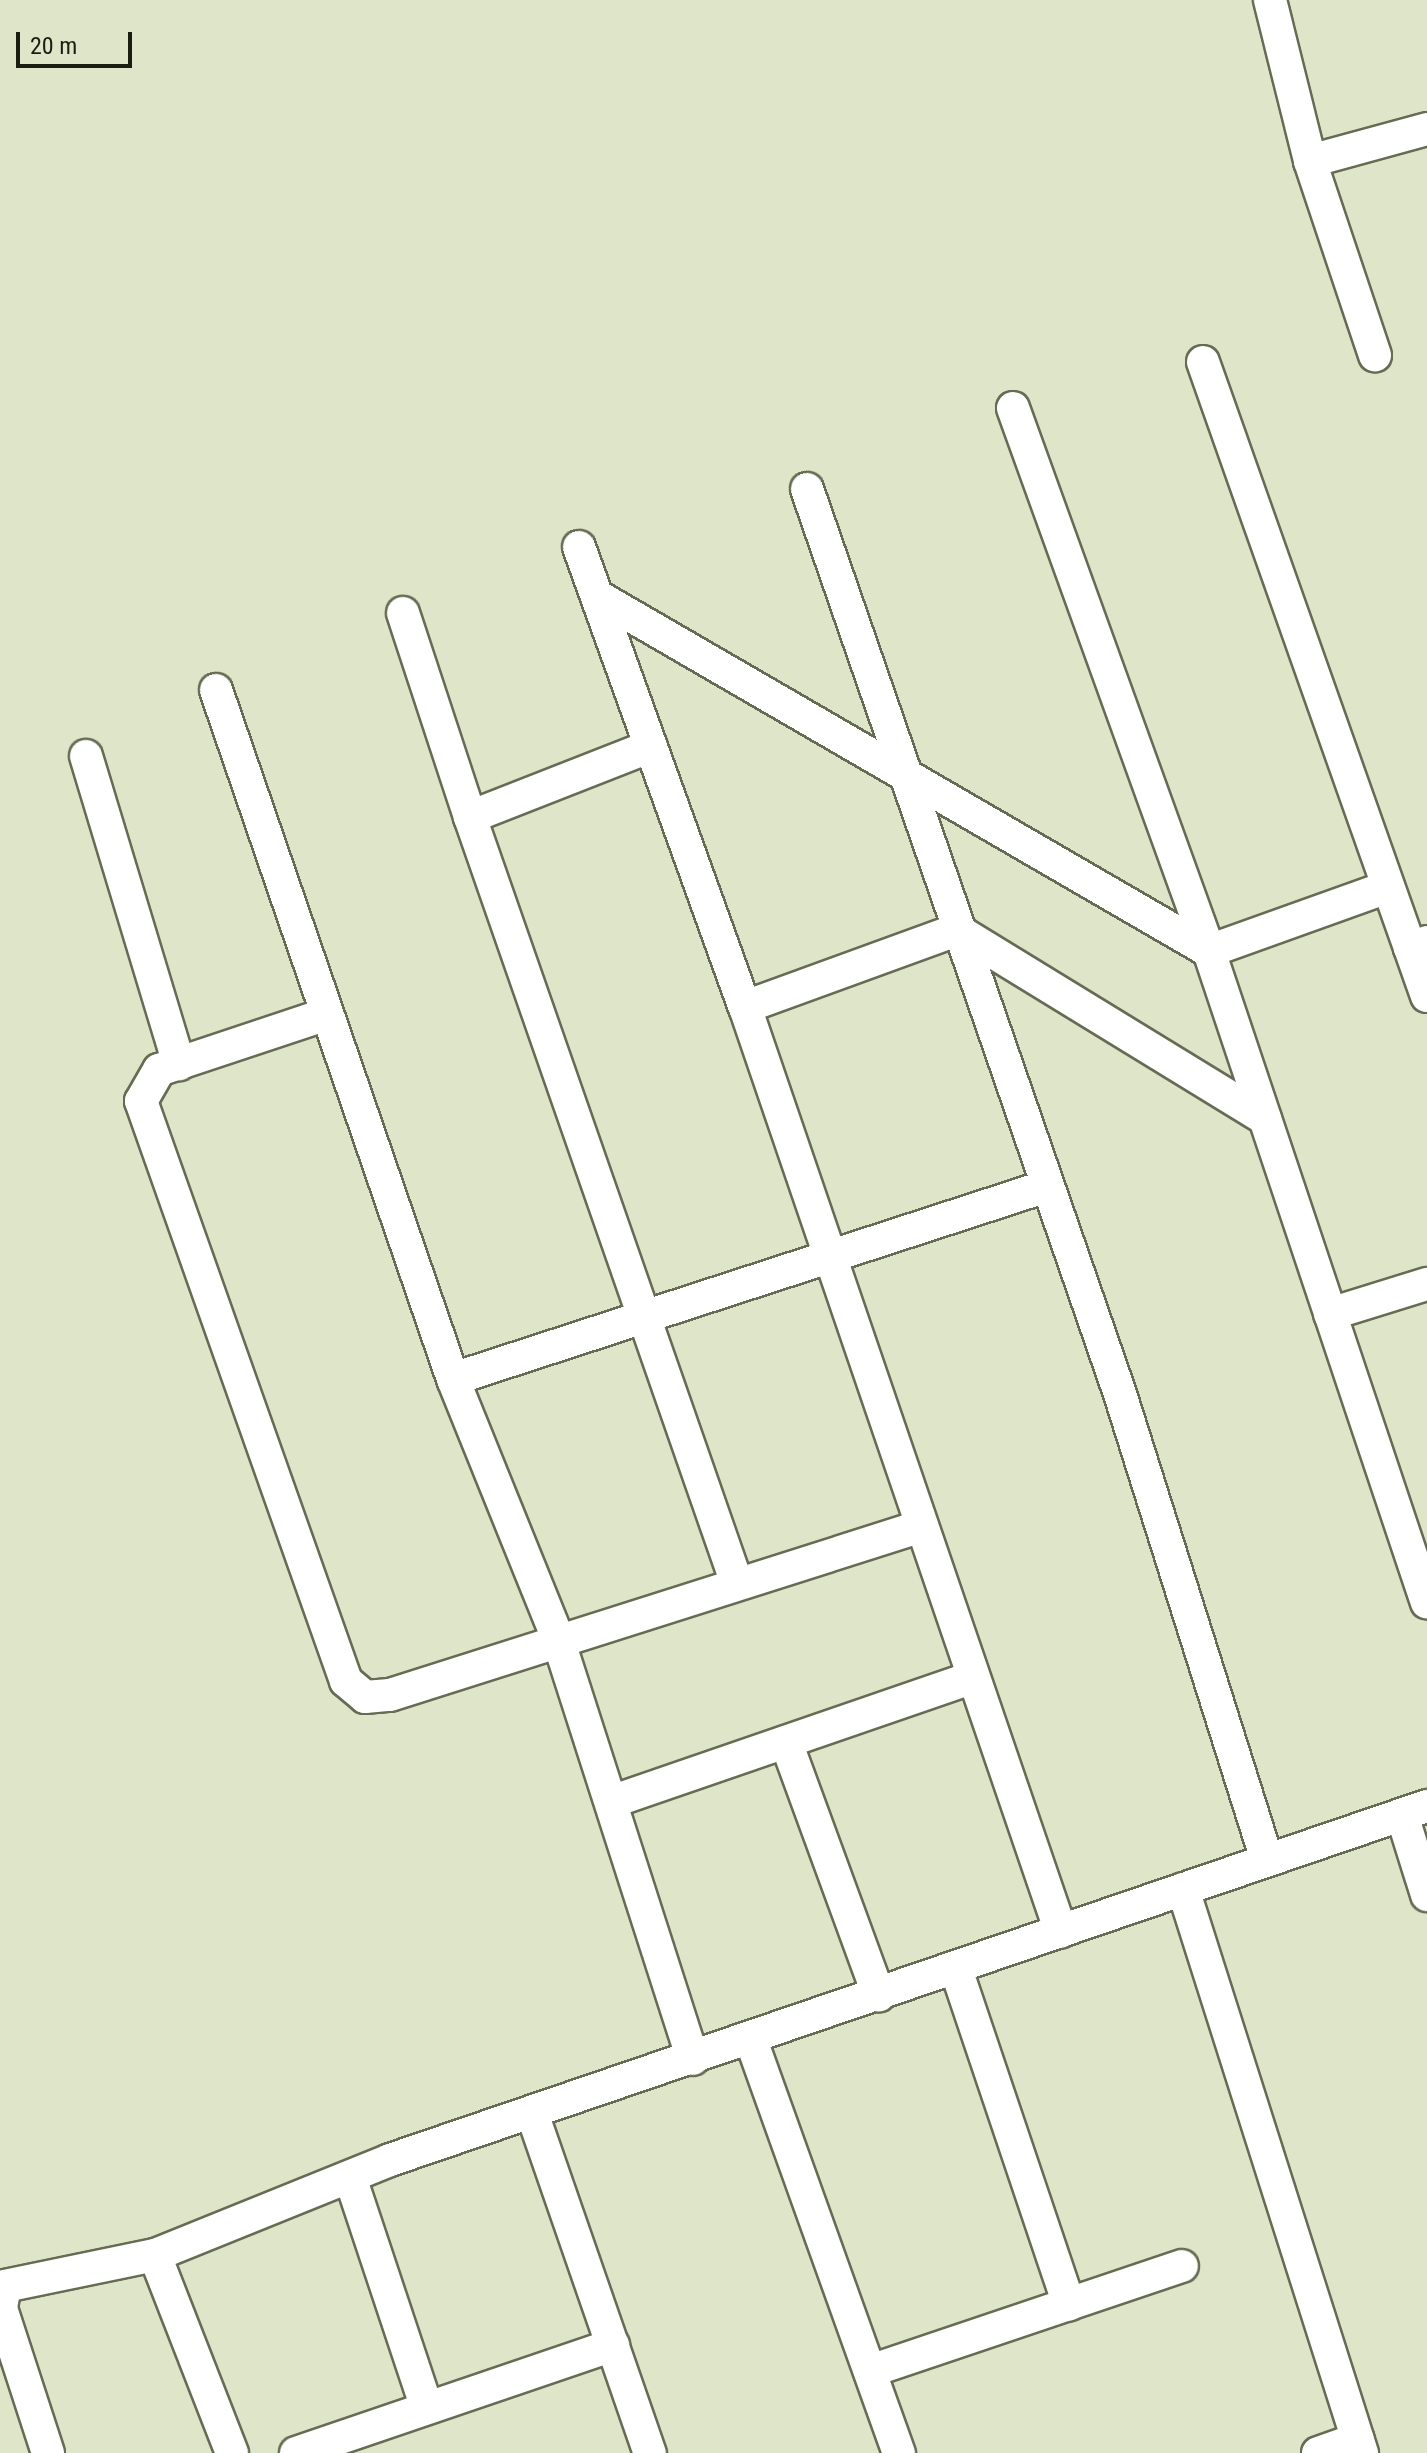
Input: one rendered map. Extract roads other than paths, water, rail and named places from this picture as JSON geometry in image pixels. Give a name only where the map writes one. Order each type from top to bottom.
[{"type":"street","points":[[1270,0],[1310,161],[1375,355]]},
{"type":"street","points":[[1310,161],[1427,129]]},
{"type":"street","points":[[1203,362],[1388,887],[1418,945],[1427,996]]},
{"type":"street","points":[[1013,408],[1209,951],[1427,1603]]},
{"type":"street","points":[[807,489],[1047,1186],[1267,1860]]},
{"type":"street","points":[[579,547],[745,1007],[1061,1932]]},
{"type":"street","points":[[597,596],[1209,951]]},
{"type":"street","points":[[403,613],[470,817],[736,1581]]},
{"type":"street","points":[[216,690],[453,1379],[558,1639],[693,2059]]},
{"type":"street","points":[[470,817],[651,746]]},
{"type":"street","points":[[86,756],[179,1064]]},
{"type":"street","points":[[1209,951],[1388,887]]},
{"type":"street","points":[[957,930],[1265,1119]]},
{"type":"street","points":[[745,1007],[957,930]]},
{"type":"street","points":[[327,1014],[159,1070],[141,1101],[346,1681],[365,1697],[390,1695],[736,1581],[922,1526]]},
{"type":"street","points":[[453,1379],[646,1321],[1047,1186]]},
{"type":"street","points":[[1330,1314],[1427,1284]]},
{"type":"street","points":[[611,1802],[972,1678]]},
{"type":"street","points":[[786,1742],[879,1996]]},
{"type":"street","points":[[48,2453],[1,2308],[5,2286],[155,2255],[350,2177],[1415,1810],[1427,1895]]},
{"type":"street","points":[[1183,1889],[1360,2446],[1318,2453]]},
{"type":"street","points":[[956,1969],[1069,2304]]},
{"type":"street","points":[[751,2040],[899,2453]]},
{"type":"street","points":[[532,2113],[650,2453]]},
{"type":"street","points":[[350,2177],[427,2408]]},
{"type":"street","points":[[155,2255],[232,2453]]},
{"type":"street","points":[[870,2371],[1182,2266]]},
{"type":"street","points":[[296,2453],[613,2345]]}]
